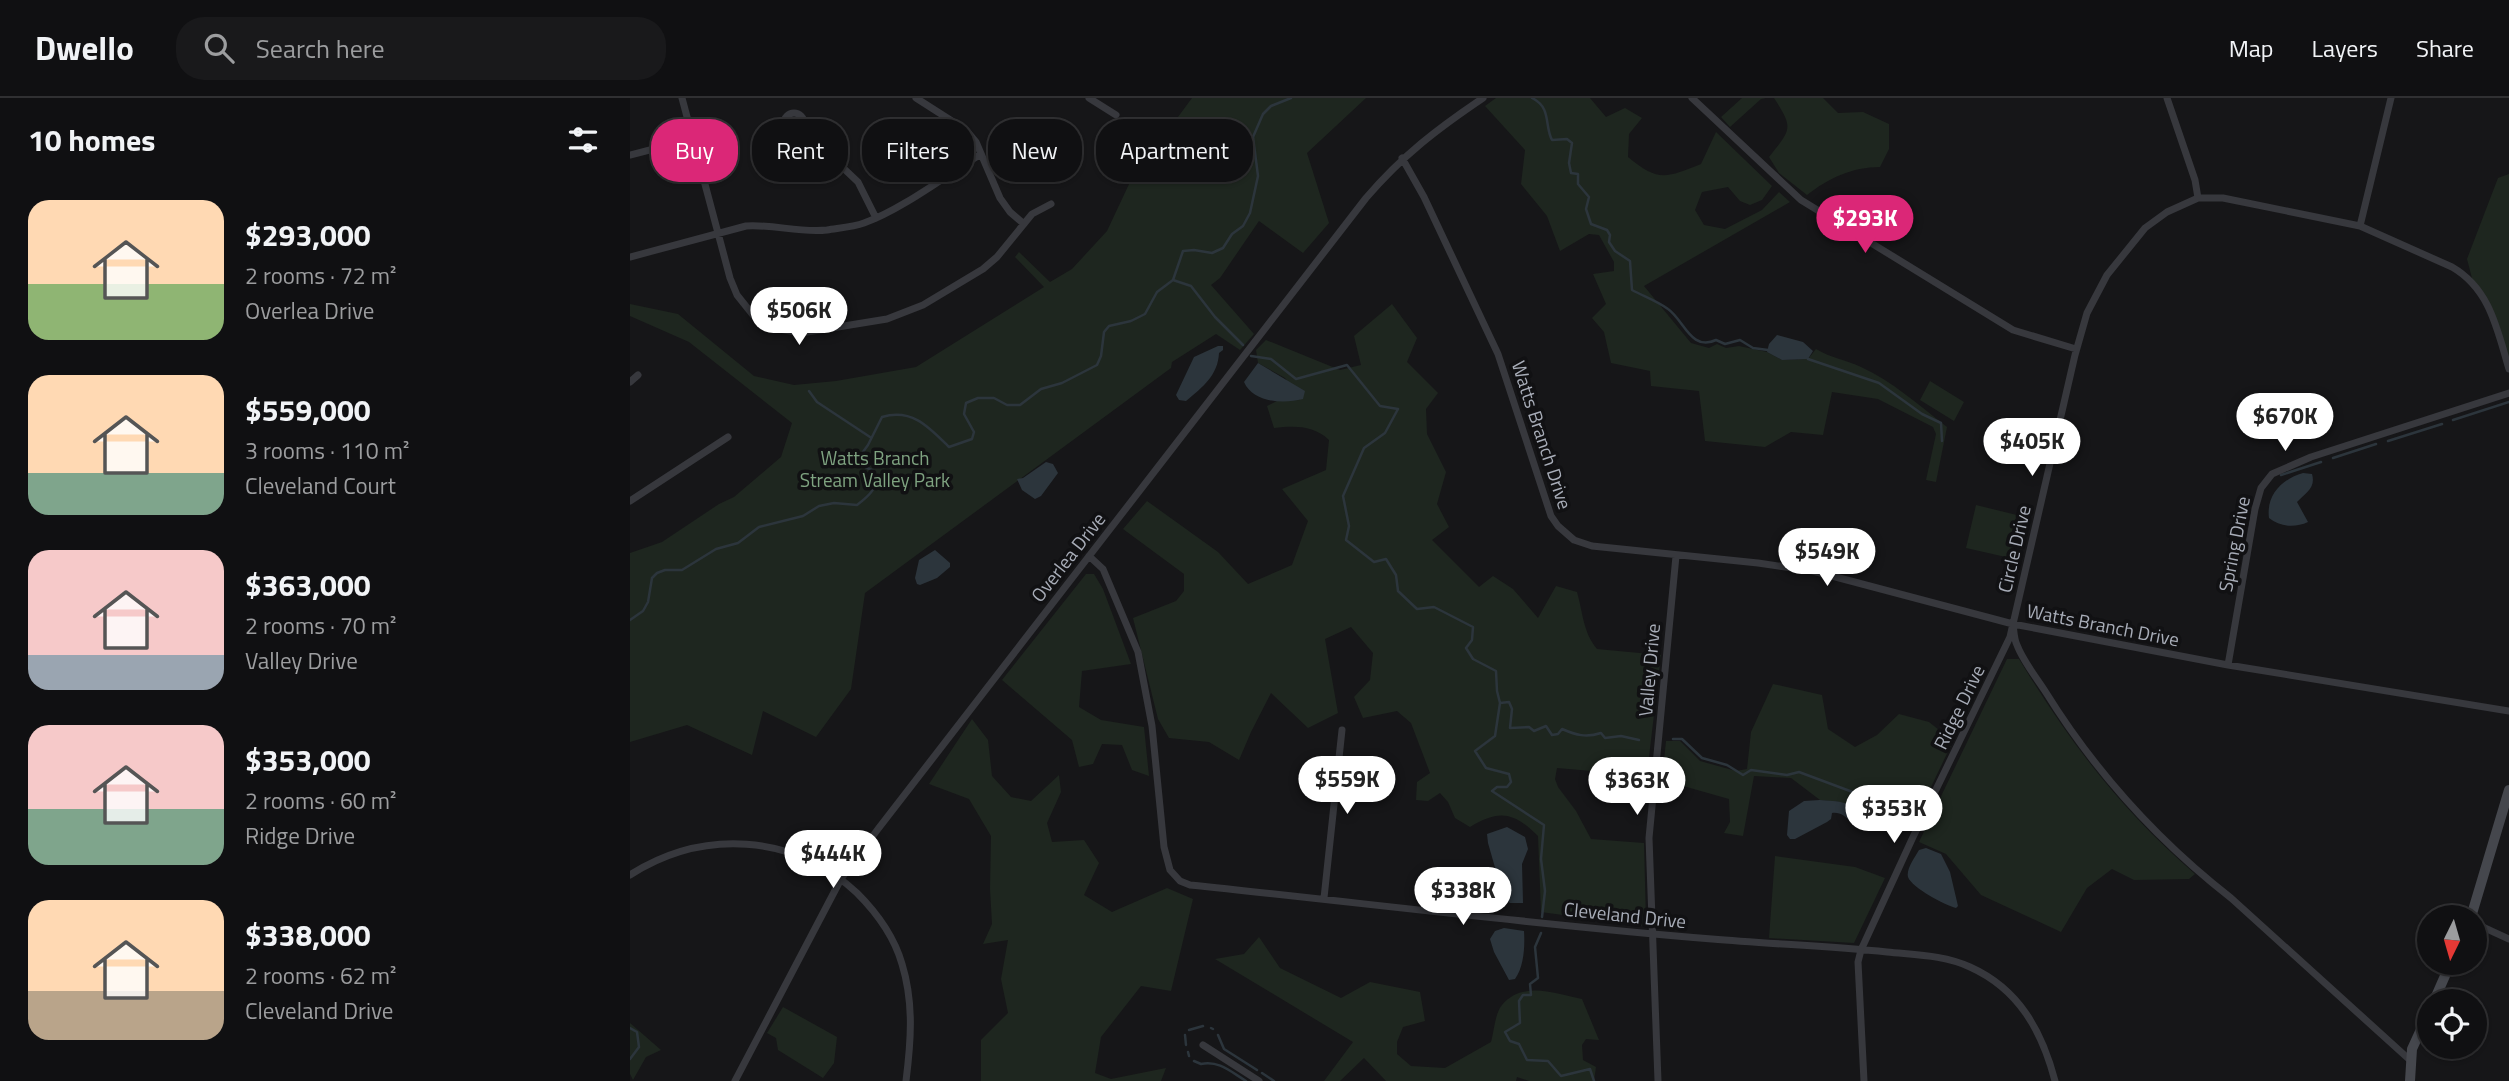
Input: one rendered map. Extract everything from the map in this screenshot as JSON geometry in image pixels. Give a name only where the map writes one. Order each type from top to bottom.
[{"type":"main road","points":[[2475,905],[2509,790]]},
{"type":"main road","points":[[2410,1081],[2412,1049],[2417,1038]]},
{"type":"street","points":[[682,98],[687,119]]},
{"type":"street","points":[[916,98],[966,130],[976,142],[1000,198],[1010,212],[1024,224]]},
{"type":"street","points":[[1089,98],[1116,115]]},
{"type":"street","name":"Overlea Drive","points":[[735,1081],[841,878],[1366,198],[1402,158],[1433,132],[1483,98]]},
{"type":"street","points":[[1692,98],[1801,200],[2013,330],[2076,349]]},
{"type":"street","points":[[2167,98],[2195,180],[2198,198]]},
{"type":"street","points":[[2360,226],[2391,98]]},
{"type":"street","points":[[630,155],[651,150]]},
{"type":"street","points":[[630,257],[718,233],[760,225],[805,231],[862,224],[981,154]]},
{"type":"street","name":"Watts Branch Drive","points":[[1402,158],[1424,197],[1499,354],[1550,516],[1564,533],[1584,544],[1812,571],[2013,624],[2228,665],[2509,711]]},
{"type":"street","points":[[848,173],[858,182],[876,218]]},
{"type":"street","points":[[704,182],[737,295],[752,315],[774,328],[801,333],[887,319],[923,305],[983,269],[998,257],[1032,215],[1051,204]]},
{"type":"street","name":"Circle Drive","points":[[2013,624],[2076,349],[2091,302],[2114,266],[2146,228],[2167,212],[2198,198],[2223,198],[2360,226],[2452,267],[2473,282],[2491,311],[2509,369]]},
{"type":"street","points":[[630,382],[638,375]]},
{"type":"street","name":"Spring Drive","points":[[2228,665],[2255,509],[2261,488],[2272,474],[2311,457],[2509,393]]},
{"type":"street","points":[[630,501],[728,437]]},
{"type":"street","name":"Valley Drive","points":[[1658,1081],[1650,838],[1676,555]]},
{"type":"street","name":"Cleveland Drive","points":[[1089,556],[1103,569],[1138,652],[1152,726],[1164,847],[1170,870],[1180,881],[1190,885],[1653,934],[1954,960],[1983,973],[2002,987],[2032,1020],[2044,1044],[2055,1081]]},
{"type":"street","points":[[2013,624],[2017,645],[2049,697],[2122,795],[2204,877],[2231,898],[2411,1061]]},
{"type":"street","name":"Ridge Drive","points":[[1864,1081],[1858,962],[1861,950],[2010,637],[2013,624]]},
{"type":"street","points":[[1324,898],[1342,730]]},
{"type":"street","points":[[630,875],[679,851],[710,844],[741,843],[794,853],[841,878],[872,907],[885,926],[902,963],[909,990],[911,1017],[906,1081]]},
{"type":"street","points":[[2487,929],[2509,939]]},
{"type":"street","points":[[1203,1045],[1259,1081]]},
{"type":"green space","name":"Watts Branch Stream Valley Park","points":[[1192,98],[1366,98],[1307,153],[1329,223],[1303,253],[1259,221],[1220,278],[1211,285],[1254,334],[1240,350],[1216,334],[1172,362],[1171,368],[865,593],[851,689],[816,737],[763,711],[752,755],[687,725],[630,742],[630,553],[662,542],[734,497],[781,457],[792,423],[689,342],[630,316],[630,304],[678,314],[754,376],[794,385],[836,381],[916,367],[1044,287],[1015,257],[1019,252],[1050,282],[1072,269],[1107,231],[1130,182],[1253,182],[1253,119],[1176,119]]},
{"type":"green space","points":[[1496,98],[1590,98],[1606,117],[1625,108],[1642,118],[1629,134],[1628,157],[1655,174],[1670,175],[1701,164],[1716,132],[1772,186],[1762,200],[1750,205],[1740,201],[1728,187],[1702,192],[1695,210],[1704,225],[1725,229],[1762,210],[1779,192],[1790,202],[1644,286],[1691,343],[1709,348],[1717,344],[1726,348],[1739,346],[1767,352],[1782,360],[1808,359],[1816,349],[1861,367],[1895,387],[1947,427],[1936,482],[1926,480],[1936,434],[1933,427],[1878,399],[1832,392],[1823,435],[1791,432],[1765,447],[1705,441],[1699,391],[1651,386],[1650,371],[1611,363],[1604,332],[1592,318],[1606,304],[1593,274],[1614,271],[1614,262],[1599,235],[1589,234],[1560,251],[1547,216],[1521,184],[1525,150],[1485,106]]},
{"type":"green space","points":[[1742,98],[1766,98],[1761,99],[1730,127],[1721,117]]},
{"type":"green space","points":[[1774,98],[1823,98],[1838,113],[1863,112],[1889,124],[1889,149],[1880,167],[1841,175],[1807,195],[1779,173],[1769,157],[1787,129],[1785,116]]},
{"type":"green space","points":[[2509,174],[2509,369],[2491,311],[2473,282],[2467,259],[2498,178]]},
{"type":"green space","points":[[1392,304],[1417,338],[1407,362],[1438,393],[1426,409],[1427,434],[1446,472],[1437,504],[1449,527],[1432,540],[1479,587],[1493,576],[1513,589],[1538,618],[1556,586],[1577,592],[1586,629],[1597,649],[1661,655],[1645,791],[1615,773],[1557,768],[1555,779],[1591,839],[1644,843],[1646,921],[1642,926],[1541,912],[1538,836],[1521,822],[1506,816],[1489,817],[1470,827],[1455,818],[1448,802],[1440,793],[1428,801],[1416,800],[1417,782],[1430,773],[1411,723],[1397,711],[1363,718],[1354,697],[1370,680],[1373,653],[1351,627],[1325,639],[1338,713],[1308,728],[1271,693],[1239,760],[1209,742],[1169,738],[1158,719],[1133,618],[1176,601],[1184,591],[1184,574],[1123,529],[1147,501],[1218,552],[1248,584],[1292,565],[1308,521],[1282,489],[1326,470],[1329,440],[1310,429],[1274,428],[1267,406],[1277,401],[1300,400],[1285,378],[1258,363],[1256,350],[1266,340],[1340,370],[1361,365],[1354,336]]},
{"type":"green space","points":[[1930,381],[1964,402],[1954,421],[1920,400]]},
{"type":"green space","points":[[1976,505],[2029,518],[2019,560],[1966,548]]},
{"type":"green space","points":[[1086,574],[1094,574],[1103,589],[1131,664],[1082,671],[1079,707],[1101,720],[1144,727],[1149,776],[1132,770],[1122,745],[1102,744],[1093,764],[1079,767],[1072,740],[1002,680]]},
{"type":"green space","points":[[2007,659],[2019,659],[2098,774],[2143,825],[2195,874],[2189,879],[2134,880],[2112,869],[2087,888],[2061,932],[1981,895],[1946,854],[1919,842]]},
{"type":"green space","points":[[1773,684],[1822,695],[1828,729],[1855,747],[1877,735],[1899,714],[1929,722],[1953,741],[1910,831],[1865,817],[1860,808],[1820,800],[1791,778],[1754,776],[1743,836],[1724,833],[1730,822],[1729,799],[1662,780],[1666,741],[1680,741],[1700,761],[1736,771],[1747,769],[1751,732]]},
{"type":"green space","points":[[972,719],[988,740],[992,776],[1011,797],[1031,801],[1059,775],[1061,792],[1047,823],[1052,842],[1084,840],[1099,863],[1084,895],[1112,912],[1167,888],[1193,899],[1171,991],[1141,986],[1101,1037],[1095,1073],[1111,1079],[1166,1068],[1161,1081],[981,1081],[981,1040],[1008,1013],[1001,979],[1008,940],[983,944],[992,924],[991,836],[969,799],[929,784]]},
{"type":"green space","points":[[1775,856],[1855,867],[1885,878],[1854,943],[1769,938]]},
{"type":"green space","points":[[1259,937],[1280,968],[1341,998],[1370,982],[1420,992],[1425,1021],[1403,1027],[1397,1042],[1397,1054],[1411,1066],[1445,1068],[1491,1042],[1500,1008],[1510,997],[1520,993],[1551,992],[1582,999],[1599,1040],[1586,1039],[1582,1045],[1583,1060],[1596,1067],[1594,1081],[1529,1081],[1517,1077],[1516,1081],[1386,1081],[1364,1058],[1340,1081],[1324,1081],[1353,1042],[1215,959],[1244,954]]},
{"type":"green space","points":[[783,1007],[837,1037],[834,1063],[823,1078],[778,1050],[776,1038],[767,1033]]},
{"type":"green space","points":[[630,1023],[661,1050],[646,1057],[633,1080],[630,1074]]},
{"type":"shaded area","points":[[1777,335],[1803,342],[1813,351],[1808,359],[1782,360],[1767,352],[1769,344]]},
{"type":"shaded area","points":[[1223,346],[1223,350],[1219,353],[1216,368],[1208,380],[1186,401],[1179,400],[1176,395],[1194,357]]},
{"type":"shaded area","points":[[1258,363],[1305,391],[1303,399],[1278,401],[1254,394],[1244,382]]},
{"type":"shaded area","points":[[1046,462],[1053,464],[1058,473],[1041,496],[1035,499],[1022,490],[1017,479],[1023,478]]},
{"type":"shaded area","points":[[2303,473],[2312,474],[2313,479],[2309,490],[2297,502],[2308,522],[2288,526],[2273,521],[2269,518],[2269,510],[2273,495],[2288,479]]},
{"type":"shaded area","points":[[935,550],[950,563],[950,567],[937,578],[917,584],[915,578],[919,560]]},
{"type":"shaded area","points":[[1820,800],[1857,808],[1865,817],[1863,824],[1851,823],[1843,815],[1832,813],[1827,822],[1790,839],[1787,835],[1789,811],[1804,801]]},
{"type":"shaded area","points":[[1507,827],[1525,837],[1528,849],[1522,864],[1523,903],[1510,903],[1504,899],[1488,843],[1487,834]]},
{"type":"shaded area","points":[[1926,848],[1941,854],[1950,872],[1958,906],[1956,908],[1922,891],[1908,877],[1919,850]]},
{"type":"shaded area","points":[[1504,928],[1524,931],[1520,969],[1515,979],[1509,980],[1490,939],[1495,931]]},
{"type":"waterway","points":[[630,620],[643,611],[648,602],[652,578],[657,573],[682,570],[716,549],[738,543],[759,527],[803,516],[819,506],[834,503],[857,505],[862,501],[872,491],[875,477],[874,471],[863,466],[860,456],[882,417],[911,417],[927,426],[949,447],[972,439],[974,432],[964,414],[966,403],[978,398],[994,398],[1007,405],[1020,405],[1041,389],[1062,383],[1097,365],[1104,332],[1109,326],[1131,321],[1145,314],[1157,292],[1173,280],[1183,251],[1212,253],[1223,248],[1232,234],[1243,226],[1250,213],[1258,176],[1253,137],[1263,114],[1271,106],[1291,98]]},
{"type":"waterway","points":[[1532,98],[1545,112],[1552,140],[1567,139],[1572,143],[1569,163],[1571,173],[1578,174],[1578,184],[1589,197],[1586,209],[1591,224],[1607,230],[1610,235],[1609,242],[1615,251],[1630,261],[1632,290],[1668,309],[1700,342],[1716,340],[1725,344],[1740,340],[1753,348],[1768,350]]},
{"type":"waterway","points":[[1173,280],[1191,286],[1215,317],[1243,345]]},
{"type":"waterway","points":[[1251,356],[1271,359],[1296,379],[1347,365],[1380,406],[1398,409],[1385,433],[1364,448],[1343,496],[1349,526],[1346,540],[1374,562],[1386,559],[1396,575],[1398,591],[1417,609],[1434,607],[1473,627],[1472,640],[1466,648],[1473,659],[1496,671],[1500,703],[1495,736],[1475,751],[1486,768],[1509,774],[1511,782],[1507,787],[1497,787],[1492,791],[1544,825],[1541,859],[1545,891],[1542,917]]},
{"type":"waterway","points":[[1808,359],[1879,383],[1922,414],[1941,423],[1942,441]]},
{"type":"waterway","points":[[809,391],[817,402],[870,437]]},
{"type":"waterway","points":[[2453,420],[2509,402]]},
{"type":"waterway","points":[[2388,441],[2442,424]]},
{"type":"waterway","points":[[2333,458],[2376,444]]},
{"type":"waterway","points":[[2281,475],[2321,462]]},
{"type":"waterway","points":[[1500,703],[1509,702],[1512,709],[1510,728],[1529,727],[1534,731],[1546,726],[1552,735],[1558,734],[1562,729],[1581,735],[1601,733],[1605,738],[1621,736],[1639,740]]},
{"type":"waterway","points":[[1673,739],[1682,739],[1702,758],[1727,765],[1743,775],[1751,770],[1787,775],[1799,772],[1866,797],[1911,824]]},
{"type":"waterway","points":[[1541,933],[1535,947],[1538,978],[1530,984],[1531,995],[1523,995],[1519,1001],[1520,1023],[1505,1032],[1510,1041],[1519,1044],[1527,1060],[1548,1061],[1561,1076],[1590,1069],[1594,1081]]},
{"type":"waterway","points":[[1189,1030],[1203,1026]]},
{"type":"waterway","points":[[630,1028],[637,1032],[639,1047],[630,1059]]},
{"type":"waterway","points":[[1185,1035],[1186,1045]]},
{"type":"waterway","points":[[1218,1035],[1224,1049],[1257,1070]]},
{"type":"waterway","points":[[1188,1052],[1189,1056]]},
{"type":"waterway","points":[[1194,1061],[1219,1065],[1246,1081]]},
{"type":"waterway","points":[[1262,1073],[1274,1081]]}]
